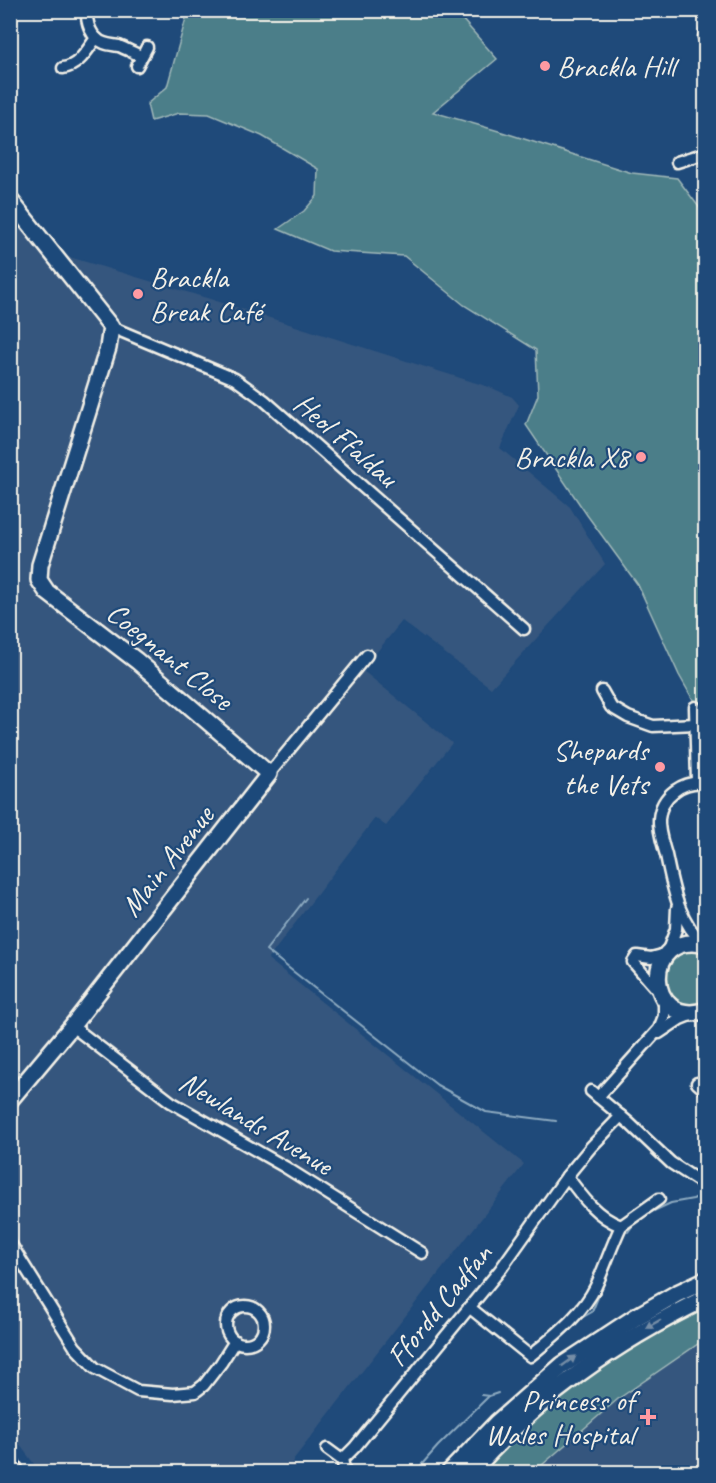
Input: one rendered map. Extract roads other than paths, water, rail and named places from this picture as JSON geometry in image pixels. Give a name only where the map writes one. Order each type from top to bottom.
[{"type":"main road","points":[[450,1473],[497,1423],[563,1365],[636,1317],[705,1280]]},
{"type":"main road","points":[[471,1473],[526,1417],[584,1368],[637,1334],[705,1298]]},
{"type":"street","points":[[87,10],[87,23],[96,38],[103,43],[142,56]]},
{"type":"street","points":[[705,31],[705,41]]},
{"type":"street","points":[[63,68],[75,64],[96,38]]},
{"type":"street","points":[[677,162],[701,150]]},
{"type":"street","points":[[10,200],[111,327]]},
{"type":"street","name":"Coegnant Close","points":[[111,327],[108,348],[40,566],[39,580],[47,592],[137,661],[269,774]]},
{"type":"street","name":"Heol Ffaldau","points":[[111,327],[235,379],[249,388],[524,629]]},
{"type":"street","name":"Main Avenue","points":[[10,1100],[72,1026],[269,774],[366,656]]},
{"type":"street","points":[[602,691],[611,707],[628,717],[653,726],[696,724]]},
{"type":"street","points":[[695,707],[701,783],[684,785],[672,793],[663,804],[659,817],[676,901],[686,924],[705,945]]},
{"type":"street","points":[[667,954],[676,925],[676,901]]},
{"type":"street","points":[[654,1036],[662,1022],[664,1010],[657,973],[660,963],[675,947],[685,943],[705,945]]},
{"type":"street","points":[[667,954],[651,958],[637,956],[633,962],[676,1010],[685,1013],[702,1012]]},
{"type":"street","points":[[702,1012],[680,1019],[654,1036],[595,1094],[671,1163],[700,1182],[705,1179]]},
{"type":"street","name":"Newlands Avenue","points":[[72,1026],[171,1102],[285,1167],[422,1253]]},
{"type":"street","points":[[697,1083],[705,1091]]},
{"type":"street","name":"Ffordd Cadfan","points":[[342,1460],[355,1448],[500,1270],[567,1176],[621,1116]]},
{"type":"street","points":[[567,1176],[586,1202],[610,1222],[621,1226]]},
{"type":"street","points":[[469,1307],[530,1356],[575,1316],[595,1287],[621,1226],[659,1199]]},
{"type":"street","points":[[10,1243],[75,1347],[95,1368],[138,1391],[173,1394],[195,1392],[216,1370],[235,1341]]},
{"type":"street","points":[[327,1449],[342,1460],[345,1473]]},
{"type":"street","points":[[10,1462],[16,1473]]},
{"type":"waterway","points":[[306,898],[266,950],[437,1085],[486,1112],[556,1121]]},
{"type":"waterway","points":[[647,1214],[671,1203],[693,1199],[706,1193]]},
{"type":"waterway","points":[[628,1232],[635,1222]]},
{"type":"waterway","points":[[578,1320],[592,1312],[612,1263]]},
{"type":"waterway","points":[[481,1395],[489,1396],[498,1393]]},
{"type":"waterway","points":[[415,1472],[489,1396]]},
{"type":"place","name":"Brackla Hill","points":[[545,66]]},
{"type":"place","name":"Brackla Break Café","points":[[138,294]]},
{"type":"place","name":"Brackla X8","points":[[641,457]]},
{"type":"place","name":"Shepards the Vets","points":[[660,767]]},
{"type":"place","name":"Princess of Wales Hospital","points":[[648,1417]]}]
